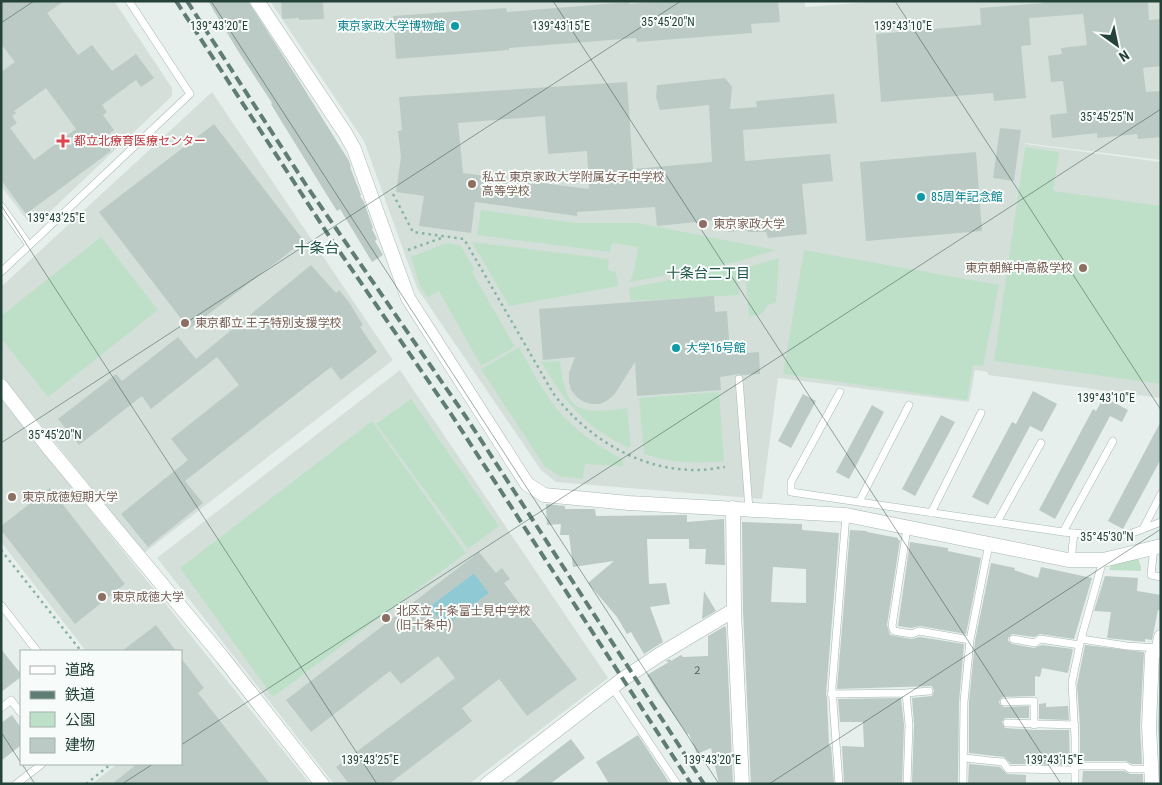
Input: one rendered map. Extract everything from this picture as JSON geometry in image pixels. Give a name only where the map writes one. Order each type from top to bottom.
[{"type":"street","points":[[257,1],[354,149],[408,298],[527,484],[544,495],[629,503],[846,515],[1071,560],[1103,560],[1157,546]]},
{"type":"street","points":[[1,386],[48,447],[223,658],[322,784]]},
{"type":"street","points":[[732,508],[734,610],[742,784]]},
{"type":"street","points":[[486,784],[612,687],[659,655],[734,610]]},
{"type":"street","points":[[1152,784],[1152,655],[1160,642]]},
{"type":"lane","points":[[1,272],[190,94],[129,1]]},
{"type":"lane","points":[[1,206],[29,245]]},
{"type":"lane","points":[[739,379],[750,509]]},
{"type":"lane","points":[[840,392],[791,482],[791,492],[1063,532],[1104,536],[1130,534],[1161,522]]},
{"type":"lane","points":[[858,502],[909,405]]},
{"type":"lane","points":[[931,513],[981,413]]},
{"type":"lane","points":[[1063,532],[1113,441]]},
{"type":"lane","points":[[997,522],[1041,444]]},
{"type":"lane","points":[[1143,529],[1161,494]]},
{"type":"lane","points":[[839,784],[832,694],[846,515]]},
{"type":"lane","points":[[907,528],[892,626],[894,631],[912,634],[919,631],[970,640]]},
{"type":"lane","points":[[1071,560],[1074,533]]},
{"type":"lane","points":[[963,784],[964,702],[970,640],[989,544]]},
{"type":"lane","points":[[1157,546],[1151,575],[1161,577]]},
{"type":"lane","points":[[1075,784],[1072,682],[1080,642],[1103,560]]},
{"type":"lane","points":[[1,605],[36,650]]},
{"type":"lane","points":[[1013,639],[1035,643],[1040,639],[1127,646],[1160,642]]},
{"type":"lane","points":[[612,687],[676,784]]},
{"type":"lane","points":[[832,694],[906,694],[929,691]]},
{"type":"lane","points":[[906,694],[908,725],[907,784]]},
{"type":"lane","points":[[1,708],[11,700],[20,712]]},
{"type":"lane","points":[[1004,702],[1034,701],[1034,725]]},
{"type":"lane","points":[[1007,723],[1034,725],[1074,724]]},
{"type":"lane","points":[[964,758],[1003,762],[1008,769],[1126,766],[1130,769],[1151,769]]},
{"type":"lane","points":[[16,784],[41,765]]},
{"type":"path","points":[[393,194],[413,232],[464,239],[553,393],[583,426],[624,454],[651,463],[698,470],[725,467]]},
{"type":"path","points":[[408,250],[445,236]]},
{"type":"path","points":[[1,550],[80,650]]},
{"type":"path","points":[[86,784],[110,765]]},
{"type":"shaded area","name":"都立北療育医療センター","points":[[1,1],[114,1],[172,88],[172,96],[39,222],[30,224],[1,186]]},
{"type":"shaded area","name":"東京家政大学","points":[[270,1],[805,1],[805,7],[885,1],[1161,1],[1161,160],[1025,143],[995,325],[1025,144],[1161,162],[1161,398],[988,375],[988,372],[975,370],[969,402],[778,378],[762,499],[556,482],[541,470],[417,288],[364,141]]},
{"type":"shaded area","name":"東京都立 王子特別支援学校","points":[[212,92],[393,360],[144,553],[1,375],[1,287]]},
{"type":"shaded area","name":"北区立 十条富士見中学校 (旧十条中)","points":[[400,370],[608,678],[469,784],[334,784],[157,558]]},
{"type":"shaded area","name":"東京成徳大学","points":[[1,399],[310,784],[92,784],[116,765],[182,765],[182,650],[85,650],[1,542]]},
{"type":"green space","name":"東京朝鮮中高級学校","points":[[1025,147],[1059,152],[1053,191],[1161,206],[1161,384],[994,361]]},
{"type":"green space","points":[[481,210],[575,223],[638,223],[776,250],[736,262],[630,282],[638,247],[612,243],[610,252],[477,235]]},
{"type":"green space","points":[[101,237],[158,310],[48,397],[1,338],[1,316]]},
{"type":"green space","points":[[472,242],[609,259],[608,270],[616,272],[618,286],[509,306]]},
{"type":"green space","points":[[447,243],[460,245],[475,270],[450,285],[472,272],[515,347],[481,366],[439,291],[428,297],[420,286],[411,257]]},
{"type":"green space","points":[[804,250],[999,285],[983,366],[973,365],[967,400],[783,374]]},
{"type":"green space","points":[[779,258],[776,303],[768,305],[762,314],[749,317],[745,268]]},
{"type":"green space","points":[[737,266],[739,295],[631,301],[629,288]]},
{"type":"green space","points":[[519,347],[542,388],[558,410],[584,434],[623,460],[623,466],[585,464],[583,479],[560,476],[545,467],[481,369]]},
{"type":"green space","points":[[560,361],[566,392],[571,401],[578,407],[597,411],[627,408],[631,444],[629,448],[613,440],[588,422],[568,402],[541,362]]},
{"type":"green space","points":[[719,392],[724,461],[683,462],[644,454],[639,398]]},
{"type":"green space","points":[[411,399],[499,526],[468,549],[376,424]]},
{"type":"green space","points":[[372,421],[466,553],[273,697],[180,568]]},
{"type":"green space","points":[[1138,558],[1141,571],[1109,570],[1112,563]]},
{"type":"water","points":[[474,573],[489,593],[445,627],[429,607]]},
{"type":"building","points":[[1,1],[64,1],[47,13],[78,55],[92,45],[112,71],[136,54],[154,78],[141,87],[136,80],[102,105],[107,112],[103,115],[114,130],[106,136],[113,146],[109,148],[111,151],[26,214],[1,180],[1,72],[15,62],[1,44]],"holes":[[[46,88],[76,129],[34,160],[10,128],[17,123],[12,116],[16,113],[14,111]]]},
{"type":"building","points":[[208,1],[248,1],[349,161],[377,239],[375,241],[383,255],[372,262],[340,209],[337,211],[330,200]]},
{"type":"building","points":[[281,1],[323,1],[324,19],[282,19]]},
{"type":"building","points":[[663,1],[778,1],[780,22],[751,24],[752,33],[637,42],[636,38],[396,59],[393,16],[506,8],[507,12]]},
{"type":"building","points":[[1043,1],[1148,1],[1149,20],[1161,19],[1161,66],[1143,68],[1146,92],[1161,91],[1161,137],[1138,139],[1137,134],[1097,138],[1097,133],[1052,138],[1050,115],[1067,113],[1063,81],[1051,82],[1048,56],[1062,54],[1061,48],[1087,45],[1083,14],[1029,18],[1031,45],[1021,46],[1026,98],[994,101],[993,93],[881,102],[876,34],[981,25],[980,8],[1043,3]]},
{"type":"building","points":[[725,78],[732,87],[730,109],[757,107],[756,101],[834,94],[837,123],[743,130],[745,161],[830,154],[833,181],[802,184],[807,234],[768,238],[766,232],[748,232],[747,230],[728,232],[727,221],[717,223],[716,220],[657,226],[655,207],[577,212],[577,216],[475,202],[471,233],[419,226],[424,196],[396,192],[401,157],[398,131],[402,130],[399,97],[627,82],[633,169],[712,162],[709,105],[660,110],[656,97],[657,85]],"holes":[[[545,116],[548,154],[587,151],[589,189],[463,173],[458,123]]]},
{"type":"building","points":[[214,124],[304,241],[189,329],[99,212]]},
{"type":"building","points":[[1000,128],[1021,130],[1014,181],[993,178]]},
{"type":"building","name":"85周年記念館","points":[[976,152],[982,231],[866,241],[860,162]]},
{"type":"building","points":[[311,265],[336,293],[339,290],[349,302],[363,325],[360,327],[377,352],[341,380],[331,367],[185,481],[203,503],[148,547],[121,514],[188,460],[171,439],[239,385],[217,357],[151,409],[142,396],[79,445],[58,419],[116,374],[122,381],[178,337],[196,359]]},
{"type":"building","name":"大学16号館","points":[[714,296],[715,312],[727,311],[730,354],[759,352],[760,374],[739,374],[720,377],[721,390],[637,396],[635,362],[614,395],[600,404],[592,404],[584,402],[571,390],[569,373],[575,357],[543,360],[539,309]]},
{"type":"building","points":[[1033,391],[1057,404],[1042,432],[1030,426],[988,505],[972,497],[1012,422],[1016,424]]},
{"type":"building","points":[[803,394],[816,401],[791,448],[778,441]]},
{"type":"building","points":[[1104,397],[1128,410],[1122,422],[1110,416],[1055,519],[1039,510],[1093,409],[1096,411]]},
{"type":"building","points":[[872,405],[884,412],[849,479],[836,472]]},
{"type":"building","points":[[941,415],[955,422],[915,496],[902,489]]},
{"type":"building","points":[[1161,421],[1161,459],[1123,529],[1108,521]]},
{"type":"building","points":[[50,488],[125,584],[75,624],[1,530],[1,526]]},
{"type":"building","points":[[546,504],[565,506],[565,509],[595,509],[596,516],[687,515],[687,522],[724,519],[725,565],[705,564],[706,549],[689,549],[689,539],[647,539],[649,584],[666,583],[670,604],[650,607],[663,642],[644,654],[631,632],[627,634],[617,617],[588,583],[614,561],[573,567],[569,535],[560,535],[561,524],[547,525]]},
{"type":"building","points":[[742,522],[802,524],[802,530],[839,533],[826,694],[829,746],[831,746],[834,784],[751,784],[743,610]],"holes":[[[773,567],[806,569],[806,603],[771,602]]]},
{"type":"building","points":[[850,530],[867,531],[900,540],[887,625],[890,635],[911,639],[920,637],[964,644],[959,702],[958,782],[956,784],[912,784],[914,725],[912,698],[932,696],[934,691],[932,686],[837,689]]},
{"type":"building","points":[[910,542],[948,548],[948,551],[981,558],[966,634],[920,626],[911,628],[898,626]]},
{"type":"building","points":[[479,552],[496,573],[502,568],[510,579],[504,583],[577,679],[527,716],[499,679],[462,708],[472,721],[389,784],[349,784],[336,767],[455,678],[438,656],[401,684],[390,671],[311,732],[286,700]],"holes":[[[474,573],[489,593],[445,627],[429,607]]]},
{"type":"building","points":[[991,563],[1015,568],[1014,570],[1038,578],[1041,567],[1092,578],[1074,639],[1040,634],[1034,637],[1012,634],[1008,638],[1008,641],[1012,644],[1034,648],[1042,645],[1073,649],[1068,673],[1042,668],[1040,677],[1035,676],[1035,696],[1004,697],[999,702],[1004,707],[1029,706],[1029,718],[1005,718],[1002,722],[1005,728],[1069,730],[1070,765],[1011,764],[1004,757],[969,753],[969,702],[975,641]]},
{"type":"building","points":[[1105,576],[1138,578],[1137,591],[1161,595],[1161,611],[1158,610],[1152,640],[1145,639],[1145,642],[1107,638],[1111,612],[1094,611]]},
{"type":"building","points":[[704,591],[716,611],[702,619]]},
{"type":"building","points":[[156,625],[175,650],[123,650]]},
{"type":"building","points":[[725,626],[733,784],[719,784],[711,748],[697,754],[689,734],[687,734],[647,675],[669,662],[665,661],[670,659],[671,661],[681,655],[683,657],[708,656],[708,636]]},
{"type":"building","points":[[1085,645],[1144,652],[1140,726],[1142,764],[1132,764],[1126,761],[1080,761],[1077,685]]},
{"type":"building","points":[[1,649],[20,673],[20,678],[1,692]]},
{"type":"building","points":[[182,659],[204,688],[198,693],[270,784],[112,784],[136,765],[182,765]]},
{"type":"building","points":[[1161,666],[1161,784],[1158,726]]},
{"type":"building","points":[[901,698],[904,725],[902,784],[844,784],[842,746],[864,747],[863,722],[840,722],[838,699]]},
{"type":"building","points":[[1046,703],[1046,707],[1068,706],[1069,720],[1039,719],[1039,704]]},
{"type":"building","points":[[12,715],[20,727],[20,746],[1,761],[1,723]]},
{"type":"building","points":[[638,735],[670,784],[609,784],[596,762]]},
{"type":"building","points":[[571,739],[585,758],[550,784],[513,784]]},
{"type":"building","points":[[969,764],[1000,767],[1007,774],[1026,775],[1026,784],[968,783]]},
{"type":"building","points":[[1083,771],[1124,771],[1130,774],[1143,774],[1143,784],[1082,784]]},
{"type":"railway","points":[[176,1],[333,242],[451,414],[691,784]]},
{"type":"railway","points":[[187,1],[306,185],[466,417],[704,784]]},
{"type":"place","name":"東京家政大学博物館","points":[[455,26]]},
{"type":"place","name":"都立北療育医療センター","points":[[63,141]]},
{"type":"place","name":"私立 東京家政大学附属女子中学校 高等学校","points":[[472,184]]},
{"type":"place","name":"85周年記念館","points":[[921,197]]},
{"type":"place","name":"東京家政大学","points":[[703,224]]},
{"type":"place","name":"東京朝鮮中高級学校","points":[[1083,268]]},
{"type":"place","name":"東京都立 王子特別支援学校","points":[[185,323]]},
{"type":"place","name":"大学16号館","points":[[676,348]]},
{"type":"place","name":"東京成徳短期大学","points":[[12,497]]},
{"type":"place","name":"東京成徳大学","points":[[102,597]]},
{"type":"place","name":"北区立 十条富士見中学校 (旧十条中)","points":[[386,618]]},
{"type":"district","name":"十条台","points":[[317,248]]},
{"type":"district","name":"十条台二丁目","points":[[708,273]]}]
